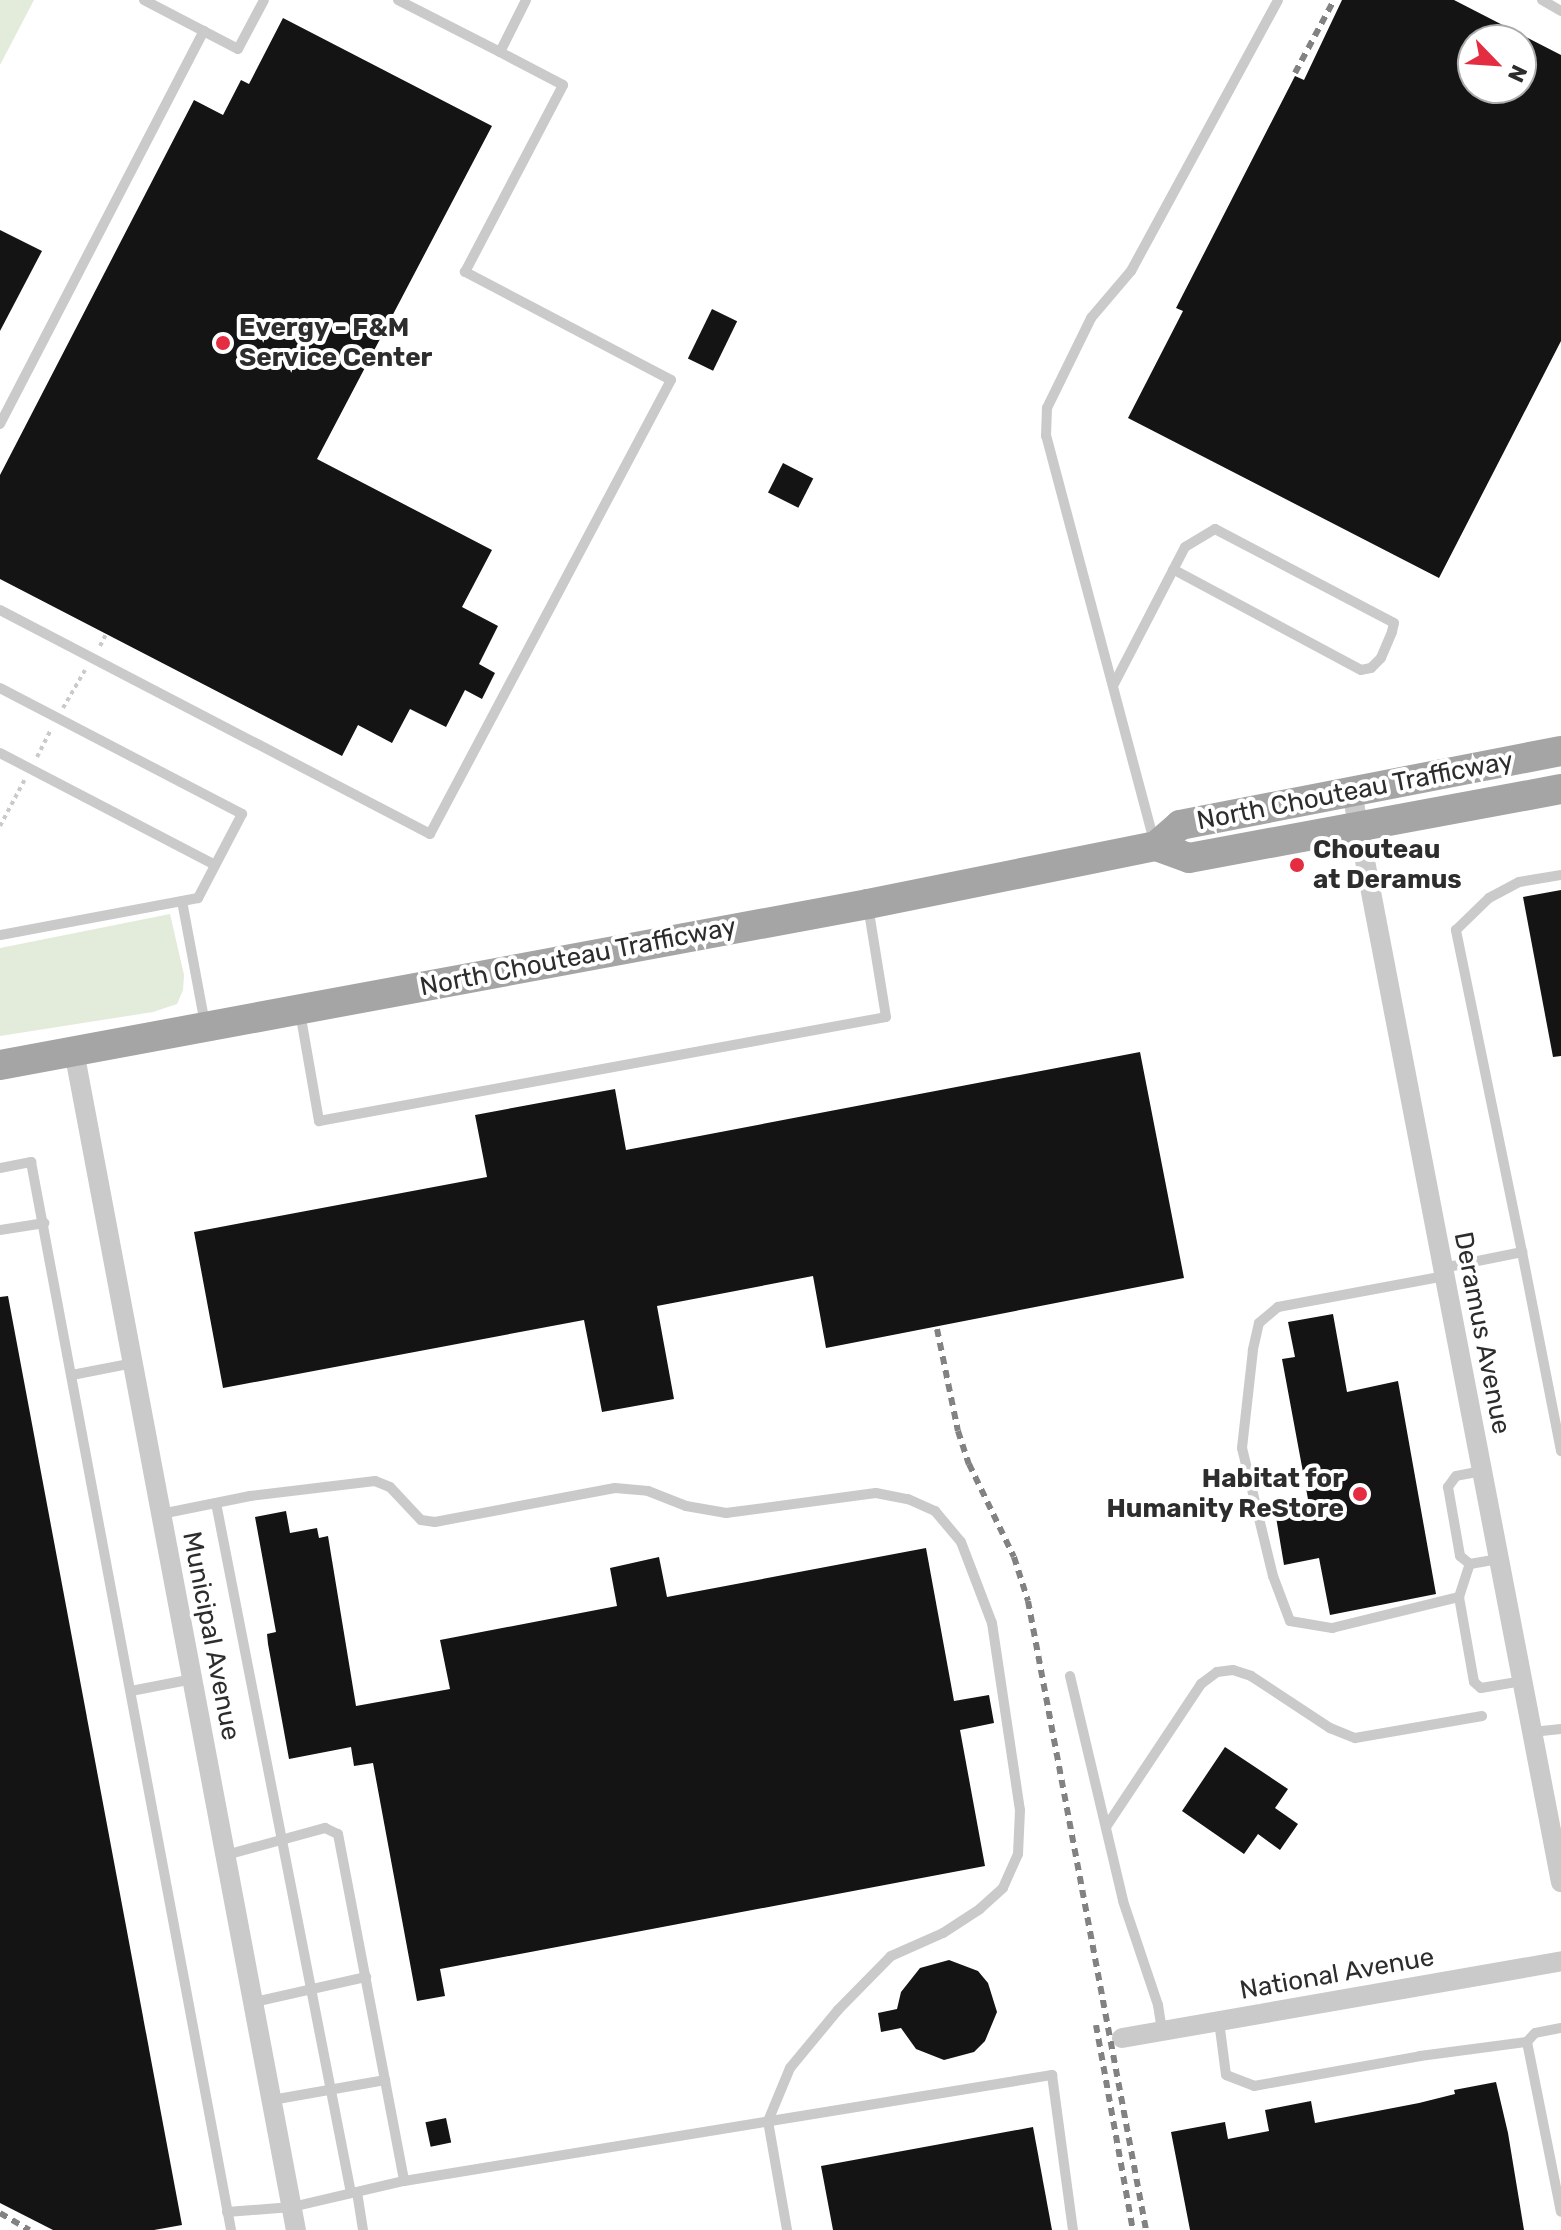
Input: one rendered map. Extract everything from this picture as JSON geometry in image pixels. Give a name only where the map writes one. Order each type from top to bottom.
[{"type":"main road","name":"North Chouteau Trafficway","points":[[0,1065],[868,904],[1156,846],[1180,825],[1561,751]]},
{"type":"main road","name":"North Chouteau Trafficway","points":[[1156,846],[1189,858],[1561,789]]},
{"type":"street","name":"Deramus Avenue","points":[[1352,793],[1560,1875]]},
{"type":"street","name":"Municipal Avenue","points":[[74,1051],[296,2230]]},
{"type":"street","name":"National Avenue","points":[[1122,2038],[1561,1961]]},
{"type":"lane","points":[[144,0],[238,49],[264,0]]},
{"type":"lane","points":[[0,610],[430,834],[671,380],[465,272],[563,85],[398,0]]},
{"type":"lane","points":[[500,52],[526,0]]},
{"type":"lane","points":[[1156,846],[1046,436],[1047,408],[1091,318],[1131,271],[1278,0]]},
{"type":"lane","points":[[1542,0],[1561,11]]},
{"type":"lane","points":[[0,424],[204,31]]},
{"type":"lane","points":[[1114,684],[1173,569],[1185,547],[1215,529],[1394,623],[1392,632],[1381,658],[1371,668],[1361,670],[1173,569]]},
{"type":"lane","points":[[0,935],[198,898],[242,814],[2,693]]},
{"type":"lane","points":[[0,753],[215,865]]},
{"type":"lane","points":[[1561,875],[1519,882],[1489,898],[1456,930],[1561,1451]]},
{"type":"lane","points":[[182,901],[206,1026]]},
{"type":"lane","points":[[299,1009],[319,1121],[886,1017],[868,904]]},
{"type":"lane","points":[[0,1168],[31,1162],[231,2230]]},
{"type":"lane","points":[[0,1230],[44,1223]]},
{"type":"lane","points":[[1459,1597],[1332,1628],[1290,1621],[1273,1576],[1242,1448],[1253,1350],[1259,1323],[1278,1307],[1522,1252]]},
{"type":"lane","points":[[72,1375],[133,1363]]},
{"type":"lane","points":[[1482,1471],[1456,1476],[1448,1487],[1460,1556],[1470,1564],[1499,1559]]},
{"type":"lane","points":[[161,1514],[216,1503],[375,1481],[390,1487],[421,1520],[435,1522],[615,1488],[648,1491],[686,1506],[726,1513],[876,1493],[908,1499],[935,1511],[961,1542],[992,1623],[1020,1810],[1018,1854],[1003,1888],[980,1909],[943,1933],[891,1956],[838,2010],[790,2068],[768,2121],[787,2230]]},
{"type":"lane","points":[[216,1503],[330,2090],[363,2230]]},
{"type":"lane","points":[[1470,1564],[1459,1597],[1474,1682],[1481,1688],[1523,1681]]},
{"type":"lane","points":[[1106,1827],[1201,1684],[1217,1672],[1233,1670],[1251,1676],[1330,1728],[1355,1738],[1482,1716]]},
{"type":"lane","points":[[1070,1676],[1123,1901],[1158,2005],[1162,2031]]},
{"type":"lane","points":[[131,1691],[193,1679]]},
{"type":"lane","points":[[1532,1732],[1561,1729]]},
{"type":"lane","points":[[226,1855],[325,1828],[338,1834],[404,2181]]},
{"type":"lane","points":[[254,2002],[366,1977]]},
{"type":"lane","points":[[1219,2021],[1226,2075],[1254,2086],[1527,2042],[1535,2033],[1561,2028]]},
{"type":"lane","points":[[1527,2042],[1561,2212]]},
{"type":"lane","points":[[227,2212],[292,2207],[404,2181],[1052,2075],[1073,2230]]},
{"type":"lane","points":[[272,2100],[385,2080]]},
{"type":"green space","points":[[0,0],[34,0],[0,65]]},
{"type":"green space","points":[[170,914],[184,975],[183,990],[177,1004],[153,1012],[0,1036],[0,948]]},
{"type":"building","points":[[1342,0],[1454,0],[1501,24],[1457,24],[1457,104],[1537,104],[1537,43],[1561,55],[1561,341],[1439,578],[1128,418],[1183,311],[1176,308],[1295,76],[1304,80]]},
{"type":"building","name":"Evergy - F&M Service Center","points":[[283,18],[492,126],[317,459],[492,550],[462,607],[498,626],[479,664],[495,673],[482,699],[465,690],[446,727],[410,709],[392,743],[358,725],[342,756],[0,579],[0,475],[194,100],[223,115],[241,80],[249,84]]},
{"type":"building","points":[[0,230],[42,251],[0,331]]},
{"type":"building","points":[[712,309],[737,321],[713,371],[688,358]]},
{"type":"building","points":[[783,463],[813,478],[798,508],[768,492]]},
{"type":"building","points":[[1561,890],[1561,1056],[1553,1057],[1523,897]]},
{"type":"building","points":[[1140,1052],[1184,1278],[826,1348],[813,1276],[657,1306],[674,1399],[602,1412],[584,1320],[223,1388],[194,1232],[487,1177],[475,1115],[615,1089],[626,1150]]},
{"type":"building","points":[[8,1296],[182,2225],[154,2230],[53,2230],[0,2203],[0,1297]]},
{"type":"building","points":[[1333,1314],[1347,1392],[1398,1381],[1436,1594],[1330,1615],[1319,1558],[1284,1565],[1276,1517],[1310,1510],[1282,1359],[1295,1357],[1288,1322]]},
{"type":"building","points":[[286,1511],[290,1533],[317,1528],[319,1538],[328,1536],[356,1706],[450,1689],[440,1640],[617,1606],[610,1568],[659,1557],[667,1597],[926,1548],[954,1701],[989,1695],[994,1723],[960,1730],[985,1866],[440,1969],[445,1996],[417,2001],[373,1763],[354,1766],[351,1747],[289,1759],[268,1644],[267,1634],[276,1632],[255,1517]]},
{"type":"building","points":[[1225,1747],[1288,1789],[1275,1808],[1298,1824],[1280,1850],[1258,1834],[1244,1854],[1182,1811]]},
{"type":"building","points":[[949,1960],[978,1971],[988,1983],[997,2012],[985,2041],[974,2052],[944,2060],[916,2049],[901,2028],[881,2032],[878,2013],[897,2009],[901,1992],[920,1968]]},
{"type":"building","points":[[1496,2082],[1524,2230],[1190,2230],[1171,2132],[1225,2122],[1228,2139],[1269,2131],[1265,2110],[1311,2101],[1315,2123],[1419,2103],[1455,2094],[1454,2090]]},
{"type":"building","points":[[446,2118],[451,2142],[431,2147],[425,2122]]},
{"type":"building","points":[[1033,2127],[1052,2230],[833,2230],[821,2166]]},
{"type":"railway","points":[[1295,73],[1334,0]]},
{"type":"railway","points":[[937,1329],[958,1431],[969,1464],[1014,1557],[1028,1601],[1146,2230]]},
{"type":"railway","points":[[1096,2025],[1133,2230]]},
{"type":"railway","points":[[0,2213],[30,2230]]},
{"type":"place","name":"Evergy - F&M Service Center","points":[[223,343]]},
{"type":"place","name":"Chouteau at Deramus","points":[[1297,865]]},
{"type":"place","name":"Habitat for Humanity ReStore","points":[[1360,1494]]}]
